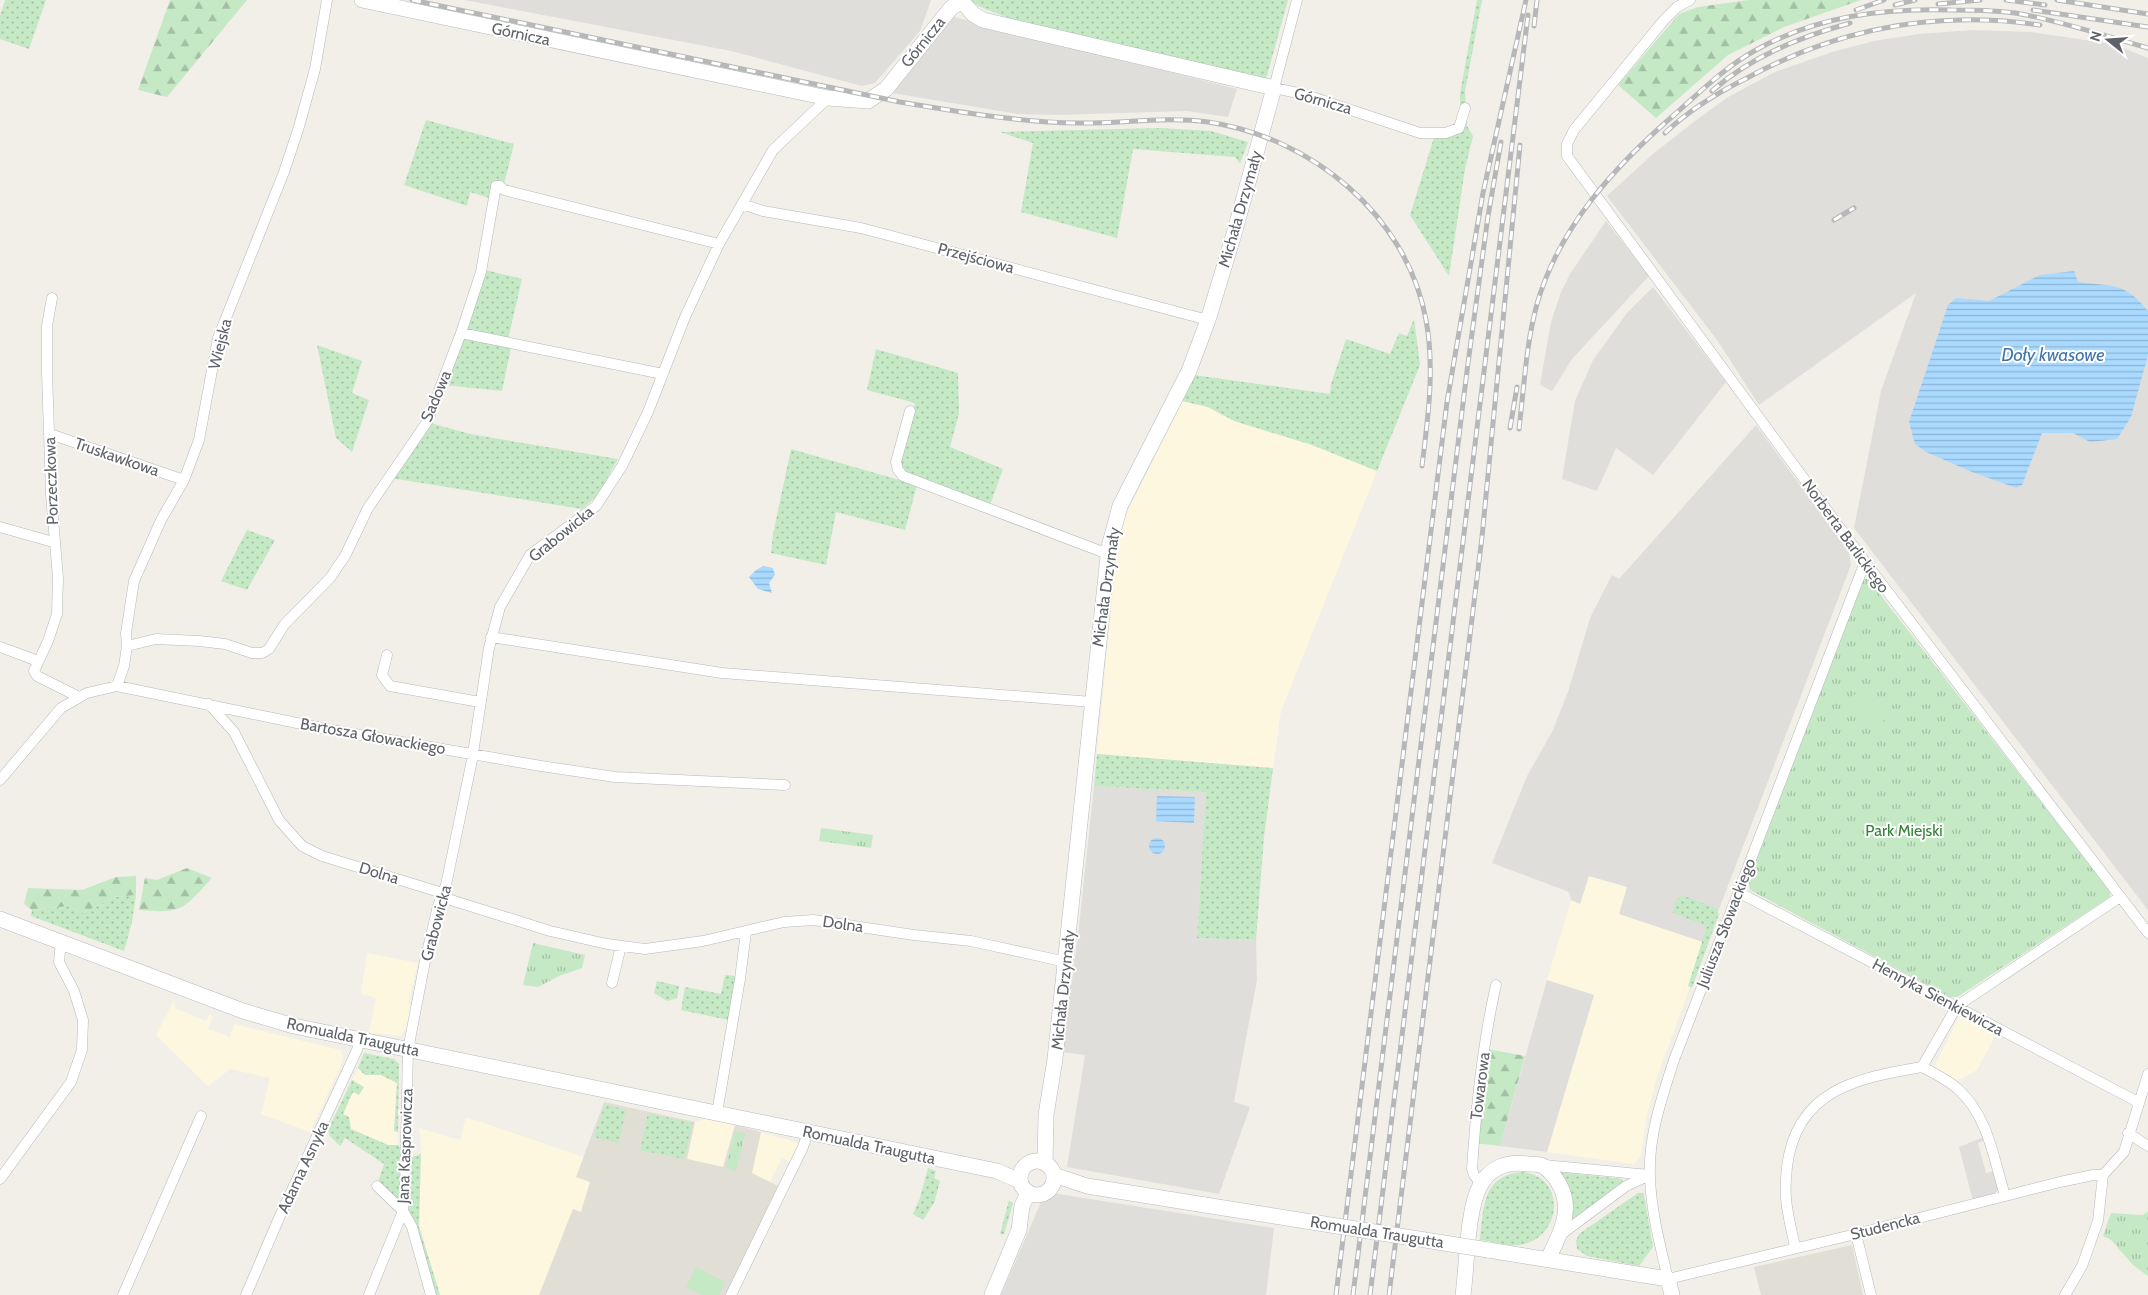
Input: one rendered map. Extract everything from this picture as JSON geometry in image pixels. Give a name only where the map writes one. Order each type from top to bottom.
[{"type":"street","name":"Wiejska","points":[[117,686],[124,666],[127,646],[126,633],[134,581],[161,520],[184,480],[199,440],[218,338],[284,172],[298,130],[315,69],[327,0]]},
{"type":"street","name":"Górnicza","points":[[362,0],[828,98],[868,101],[886,89],[951,8],[961,1],[973,14],[983,20],[1303,94],[1420,133],[1446,133],[1459,128],[1465,108]]},
{"type":"street","name":"Michała Drzymały","points":[[992,1295],[1019,1230],[1022,1206],[1037,1178],[1055,1059],[1108,554],[1120,506],[1189,371],[1208,320],[1234,234],[1297,0]]},
{"type":"street","name":"Norberta Barlickiego","points":[[1690,0],[1677,7],[1664,20],[1574,130],[1566,149],[1569,160],[1865,562],[2148,933]]},
{"type":"street","name":"Grabowicka","points":[[408,1050],[425,961],[442,895],[472,754],[491,638],[500,607],[530,555],[596,506],[617,474],[648,412],[685,318],[719,244],[773,150],[828,98]]},
{"type":"street","name":"Sadowa","points":[[127,646],[156,639],[208,642],[225,644],[252,653],[262,654],[269,649],[284,625],[330,578],[340,563],[368,508],[427,422],[461,333],[481,272],[494,191],[498,185],[504,190],[719,244]]},
{"type":"street","name":"Przejściowa","points":[[742,204],[763,211],[861,228],[1208,320]]},
{"type":"street","name":"Porzeczkowa","points":[[38,660],[48,641],[56,614],[58,578],[53,542],[47,326],[52,298]]},
{"type":"street","points":[[461,333],[663,374]]},
{"type":"street","points":[[910,411],[896,462],[898,470],[903,476],[1108,554]]},
{"type":"street","name":"Truskawkowa","points":[[50,434],[184,480]]},
{"type":"street","points":[[0,527],[53,542]]},
{"type":"street","name":"Juliusza Słowackiego","points":[[1672,1295],[1658,1234],[1650,1175],[1660,1104],[1674,1060],[1865,562]]},
{"type":"street","points":[[491,638],[722,673],[1092,702]]},
{"type":"street","points":[[0,648],[38,660],[34,671],[37,676],[79,697]]},
{"type":"street","points":[[387,655],[382,675],[390,686],[480,702]]},
{"type":"street","name":"Bartosza Głowackiego","points":[[0,780],[61,708],[87,693],[117,686],[326,729],[614,777],[785,785]]},
{"type":"street","name":"Dolna","points":[[208,704],[234,732],[279,820],[302,846],[322,856],[436,891],[451,900],[550,931],[621,946],[645,949],[662,948],[746,932],[784,922],[813,920],[914,935],[971,941],[1066,962]]},
{"type":"street","name":"Henryka Sienkiewicza","points":[[1738,892],[2138,1102]]},
{"type":"street","points":[[1922,1067],[1957,1006],[2120,897]]},
{"type":"street","name":"Romualda Traugutta","points":[[0,919],[243,1011],[294,1026],[997,1171],[1668,1279]]},
{"type":"street","points":[[717,1113],[740,979],[746,932]]},
{"type":"street","points":[[0,1179],[70,1082],[82,1050],[83,1020],[74,991],[59,962],[61,942]]},
{"type":"street","points":[[612,984],[621,946]]},
{"type":"street","name":"Towarowa","points":[[1481,1184],[1472,1169],[1476,1099],[1489,1015],[1496,985]]},
{"type":"street","name":"Adama Asnyka","points":[[246,1295],[290,1193],[357,1050],[360,1039]]},
{"type":"street","name":"Jana Kasprowicza","points":[[369,1295],[403,1211],[408,1050]]},
{"type":"street","points":[[1795,1247],[1786,1198],[1786,1182],[1792,1143],[1804,1118],[1821,1099],[1849,1085],[1922,1067],[1957,1087],[1970,1100],[1985,1126],[2006,1196]]},
{"type":"street","points":[[2071,1293],[2098,1221],[2103,1175],[2124,1152],[2128,1133],[2148,1074]]},
{"type":"street","points":[[123,1295],[201,1116]]},
{"type":"street","points":[[731,1295],[803,1147],[808,1132]]},
{"type":"street","points":[[2128,1133],[2148,1146]]},
{"type":"street","points":[[1463,1295],[1474,1201],[1481,1184],[1490,1173],[1508,1164],[1519,1162],[1650,1175]]},
{"type":"street","points":[[1542,1165],[1553,1175],[1561,1187],[1565,1202],[1565,1218],[1548,1259]]},
{"type":"street","points":[[1558,1237],[1626,1186],[1650,1175]]},
{"type":"street","name":"Studencka","points":[[1668,1279],[1795,1247],[1856,1234],[2067,1180],[2092,1175],[2103,1175]]},
{"type":"street","points":[[377,1186],[403,1211],[412,1227],[431,1295]]},
{"type":"street","points":[[1856,1234],[1871,1295]]},
{"type":"shaded area","points":[[465,0],[931,0],[920,31],[875,83],[862,86],[731,51]]},
{"type":"shaded area","points":[[954,17],[1237,89],[1228,117],[1187,111],[1059,115],[1018,114],[892,93]]},
{"type":"shaded area","points":[[1973,30],[2031,32],[2113,44],[2148,58],[2148,910],[1854,528],[1881,391],[1916,293],[1759,405],[1717,340],[1607,196],[1654,153],[1699,118],[1728,97],[1775,72],[1832,52],[1874,41],[1919,34]]},
{"type":"shaded area","points":[[1606,221],[1649,276],[1572,359],[1552,391],[1540,385],[1551,322],[1561,292],[1570,274]]},
{"type":"shaded area","points":[[1653,287],[1726,382],[1653,475],[1616,448],[1597,491],[1562,479],[1575,401],[1593,360],[1627,313]]},
{"type":"shaded area","points":[[1182,401],[1208,407],[1234,421],[1312,445],[1377,471],[1281,711],[1273,768],[1097,754],[1119,530]]},
{"type":"shaded area","points":[[1756,425],[1849,552],[1851,565],[1706,943],[1619,914],[1627,887],[1589,876],[1580,904],[1571,900],[1569,892],[1492,863],[1527,776],[1552,732],[1568,692],[1590,618],[1612,575],[1619,579]]},
{"type":"shaded area","points":[[1094,786],[1206,792],[1197,938],[1256,940],[1257,980],[1234,1102],[1250,1107],[1219,1194],[1067,1167],[1085,1055],[1062,1052],[1078,936]]},
{"type":"shaded area","points":[[1588,876],[1628,887],[1620,914],[1706,943],[1657,1077],[1647,1115],[1641,1156],[1634,1164],[1547,1152],[1594,995],[1547,980],[1571,900],[1580,903]]},
{"type":"shaded area","points":[[367,953],[418,963],[408,1004],[412,1006],[407,1029],[405,1029],[401,1036],[369,1032],[376,998],[361,994]]},
{"type":"shaded area","points":[[1547,980],[1594,995],[1547,1152],[1500,1146]]},
{"type":"shaded area","points":[[174,1000],[175,1008],[206,1021],[209,1014],[213,1016],[208,1029],[230,1037],[234,1024],[340,1050],[343,1055],[342,1063],[310,1132],[261,1114],[270,1078],[230,1069],[208,1086],[156,1035]]},
{"type":"shaded area","points":[[1962,1015],[1997,1033],[1977,1070],[1956,1081],[1935,1069],[1936,1063]]},
{"type":"shaded area","points":[[358,1068],[365,1075],[381,1075],[397,1083],[394,1131],[398,1132],[398,1145],[388,1145],[351,1129],[342,1114],[353,1092],[355,1080],[352,1080]]},
{"type":"shaded area","points":[[604,1102],[695,1122],[687,1159],[723,1167],[735,1125],[761,1132],[752,1173],[778,1186],[725,1295],[539,1295],[573,1209],[581,1212],[590,1182],[576,1177]]},
{"type":"shaded area","points":[[466,1117],[584,1157],[577,1177],[590,1182],[581,1212],[573,1209],[539,1295],[440,1295],[419,1226],[421,1143],[419,1128],[460,1140]]},
{"type":"shaded area","points":[[705,1119],[735,1125],[723,1167],[686,1159],[695,1122]]},
{"type":"shaded area","points":[[761,1132],[799,1143],[790,1162],[782,1158],[770,1182],[751,1173]]},
{"type":"shaded area","points":[[1984,1137],[1985,1140],[1978,1143],[1986,1173],[1994,1171],[1998,1190],[1994,1195],[1973,1201],[1959,1147]]},
{"type":"shaded area","points":[[1052,1193],[1274,1228],[1266,1295],[1001,1295],[1041,1202]]},
{"type":"shaded area","points":[[1852,1245],[1863,1295],[1761,1295],[1754,1267]]},
{"type":"green space","points":[[5,0],[46,0],[29,49],[0,39],[0,16]]},
{"type":"green space","points":[[170,0],[247,0],[167,97],[138,90]]},
{"type":"green space","points":[[964,0],[1288,0],[1266,79],[1015,21]]},
{"type":"green space","points":[[1477,0],[1482,0],[1465,91],[1467,126],[1473,136],[1465,169],[1449,276],[1410,215],[1436,131],[1456,124]]},
{"type":"green space","points":[[1749,0],[1861,0],[1784,27],[1728,55],[1656,118],[1618,85],[1679,14],[1698,7]]},
{"type":"green space","points":[[426,120],[514,144],[504,184],[493,181],[489,198],[470,192],[467,206],[404,185]]},
{"type":"green space","points":[[1160,128],[1211,131],[1248,142],[1240,164],[1235,157],[1133,149],[1117,238],[1021,212],[1033,143],[1000,132]]},
{"type":"green space","points":[[485,270],[522,279],[508,339],[468,331],[467,326]]},
{"type":"green space","points":[[1414,319],[1420,365],[1377,471],[1312,445],[1234,421],[1208,407],[1182,401],[1194,375],[1330,394],[1331,384],[1346,339],[1390,354],[1399,333],[1407,336]]},
{"type":"green space","points":[[466,338],[511,348],[502,391],[444,385],[461,342]]},
{"type":"green space","points":[[317,345],[362,361],[352,393],[369,400],[352,452],[336,438]]},
{"type":"green space","points":[[876,349],[958,373],[959,413],[950,447],[1003,469],[990,505],[906,473],[902,469],[900,461],[915,403],[867,390]]},
{"type":"green space","points":[[430,423],[470,434],[618,459],[597,496],[582,509],[391,478]]},
{"type":"green space","points":[[791,449],[917,485],[905,530],[836,512],[826,565],[771,553],[773,534]]},
{"type":"green space","points":[[247,530],[275,540],[247,590],[221,581]]},
{"type":"green space","name":"Park Miejski","points":[[1864,579],[1868,579],[2110,891],[2110,897],[1957,997],[1950,997],[1750,890],[1748,882]]},
{"type":"green space","points":[[1873,687],[1887,719],[1866,728],[1853,695]]},
{"type":"green space","points":[[1097,754],[1273,768],[1264,837],[1256,940],[1197,938],[1206,792],[1094,786]]},
{"type":"green space","points":[[821,828],[873,835],[871,848],[819,841]]},
{"type":"green space","points":[[187,868],[212,878],[195,897],[182,907],[174,910],[139,910],[145,878],[157,880]]},
{"type":"green space","points":[[136,876],[136,895],[114,897],[83,913],[69,906],[32,910],[24,904],[28,888],[82,890],[116,877]]},
{"type":"green space","points":[[136,895],[132,922],[124,951],[31,916],[32,910],[69,906],[83,913],[114,897]]},
{"type":"green space","points":[[1682,895],[1715,908],[1719,914],[1692,988],[1688,986],[1707,926],[1673,913],[1676,900]]},
{"type":"green space","points":[[533,943],[585,955],[582,968],[559,976],[538,987],[523,985]]},
{"type":"green space","points":[[725,975],[736,976],[728,1020],[681,1010],[685,987],[721,994]]},
{"type":"green space","points":[[657,981],[679,986],[677,998],[667,1001],[654,993]]},
{"type":"green space","points":[[1487,1049],[1525,1056],[1500,1146],[1476,1143]]},
{"type":"green space","points":[[364,1053],[394,1059],[399,1064],[398,1132],[394,1131],[397,1083],[381,1075],[365,1075],[358,1068]]},
{"type":"green space","points":[[352,1080],[364,1087],[359,1095],[353,1092],[343,1114],[349,1117],[351,1129],[388,1145],[398,1145],[402,1149],[401,1198],[394,1197],[378,1182],[384,1164],[345,1138],[340,1146],[330,1136],[328,1130]]},
{"type":"green space","points":[[605,1104],[626,1110],[619,1143],[594,1137]]},
{"type":"green space","points":[[648,1113],[693,1123],[684,1159],[640,1150]]},
{"type":"green space","points":[[735,1131],[745,1133],[736,1171],[726,1168]]},
{"type":"green space","points":[[421,1154],[419,1226],[440,1295],[434,1295],[408,1214],[412,1157]]},
{"type":"green space","points":[[928,1168],[936,1171],[934,1178],[940,1181],[934,1203],[923,1220],[913,1214],[920,1198]]},
{"type":"green space","points":[[1525,1172],[1539,1178],[1548,1187],[1553,1198],[1554,1210],[1550,1223],[1543,1233],[1532,1241],[1518,1245],[1480,1240],[1485,1204],[1493,1185],[1511,1174]]},
{"type":"green space","points":[[1558,1172],[1623,1179],[1623,1183],[1571,1220]]},
{"type":"green space","points":[[1638,1193],[1643,1193],[1644,1195],[1653,1247],[1639,1266],[1587,1256],[1577,1249],[1576,1241],[1579,1234]]},
{"type":"green space","points":[[1009,1200],[1013,1204],[1004,1234],[1000,1234]]},
{"type":"green space","points":[[2148,1211],[2148,1276],[2133,1265],[2111,1240],[2103,1236],[2111,1213],[2143,1215]]},
{"type":"green space","points":[[696,1267],[725,1282],[719,1295],[702,1295],[686,1287]]},
{"type":"water","name":"Doły kwasowe","points":[[2074,271],[2078,282],[2117,287],[2132,295],[2148,311],[2148,355],[2131,417],[2117,439],[2090,442],[2073,433],[2042,433],[2022,485],[2016,488],[1926,452],[1915,444],[1909,422],[1948,305],[1956,298],[1989,301],[2040,275]]},
{"type":"water","points":[[763,566],[773,568],[775,575],[769,583],[772,593],[758,589],[749,577]]},
{"type":"water","points":[[1157,796],[1195,797],[1194,823],[1156,821]]},
{"type":"water","points":[[1157,838],[1165,846],[1157,854],[1149,846]]},
{"type":"railway","points":[[412,0],[922,106],[1032,121],[1093,123],[1192,120],[1246,131],[1283,144],[1317,164],[1348,187],[1376,215],[1398,247],[1415,282],[1426,320],[1430,356],[1430,393],[1422,466]]},
{"type":"railway","points":[[1336,1295],[1447,402],[1483,193],[1526,0]]},
{"type":"railway","points":[[1534,26],[1537,0]]},
{"type":"railway","points":[[1856,10],[1884,0]]},
{"type":"railway","points":[[1895,5],[1915,0]]},
{"type":"railway","points":[[1938,4],[1980,0]]},
{"type":"railway","points":[[2006,0],[2045,5]]},
{"type":"railway","points":[[2057,0],[2148,14]]},
{"type":"railway","points":[[1519,429],[1528,350],[1537,304],[1559,249],[1574,224],[1631,155],[1723,72],[1756,50],[1779,38],[1803,29],[1851,16],[1926,10],[1986,10],[2021,14],[2069,25],[2148,48]]},
{"type":"railway","points":[[2033,10],[2148,27]]},
{"type":"railway","points":[[1370,1295],[1528,15]]},
{"type":"railway","points":[[1665,133],[1694,109],[1736,84],[1782,61],[1853,35],[1889,27],[1926,22],[1964,20],[2040,25]]},
{"type":"railway","points":[[1712,91],[1743,68],[1777,49],[1850,23]]},
{"type":"railway","points":[[1353,1295],[1468,363],[1488,216],[1501,142]]},
{"type":"railway","points":[[1389,1295],[1482,537],[1520,145]]},
{"type":"railway","points":[[1834,220],[1854,208]]},
{"type":"railway","points":[[1510,428],[1517,387]]}]
